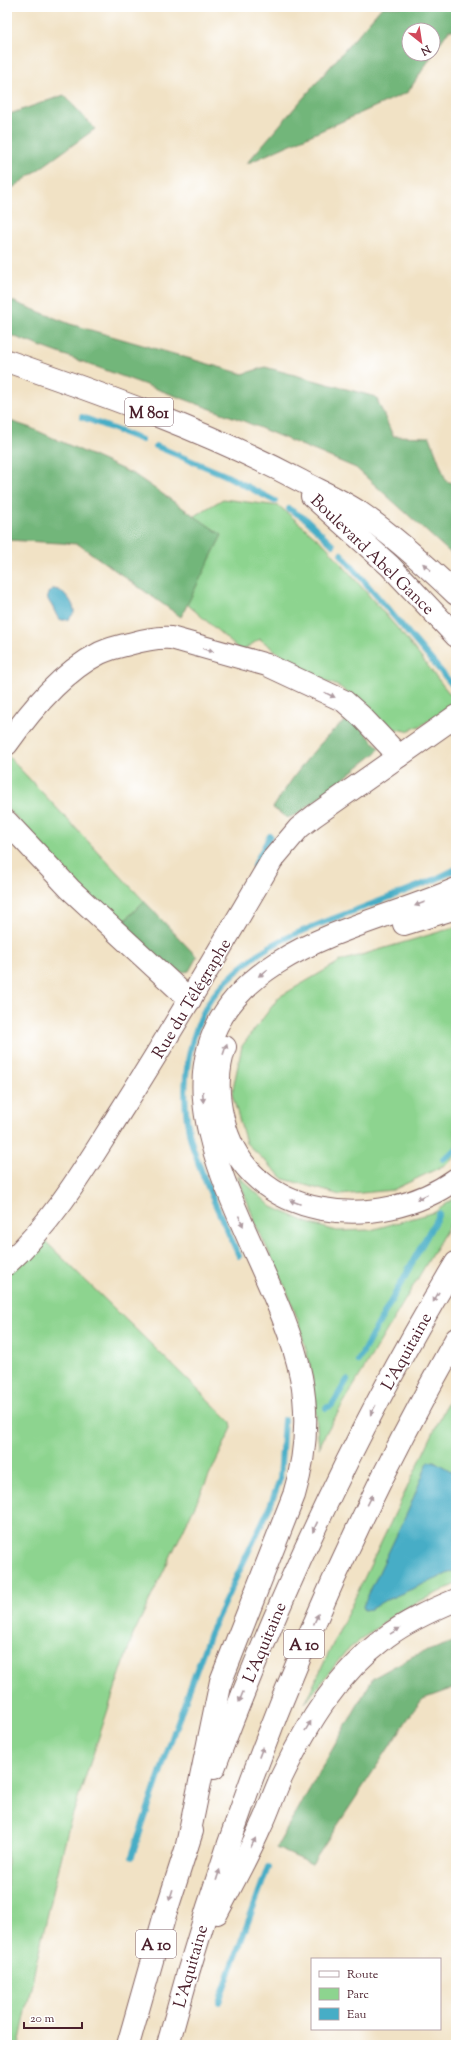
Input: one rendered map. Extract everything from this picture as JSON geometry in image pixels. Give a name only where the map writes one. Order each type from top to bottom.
[{"type":"main road","name":"Boulevard Abel Gance","points":[[7,361],[116,399],[234,448],[287,474],[358,512],[406,549],[456,594]]},
{"type":"main road","name":"Boulevard Abel Gance","points":[[287,474],[390,566],[456,636]]},
{"type":"main road","points":[[7,744],[46,695],[87,660],[101,653],[138,641],[171,638],[267,665],[334,696],[361,716],[399,756]]},
{"type":"main road","name":"Rue du Télégraphe","points":[[7,1264],[42,1230],[64,1201],[190,1000],[272,860],[287,842],[314,816],[456,716]]},
{"type":"main road","points":[[7,822],[70,889],[190,1000]]},
{"type":"main road","points":[[187,1845],[222,1681],[294,1495],[302,1468],[306,1439],[306,1408],[301,1375],[292,1343],[271,1286],[225,1183],[208,1133],[204,1112],[203,1090],[209,1048],[217,1026],[242,991],[277,963],[317,942],[456,889]]},
{"type":"main road","points":[[456,908],[344,944],[323,953],[284,975],[254,1001],[241,1017],[231,1034],[224,1052],[219,1072],[219,1089],[220,1109],[225,1128],[243,1162],[268,1187],[284,1197],[303,1204],[340,1212],[379,1210],[415,1200],[436,1191],[456,1179]]},
{"type":"main road","name":"L'Aquitaine","points":[[128,2045],[164,1918],[187,1845],[240,1700],[300,1560],[367,1421],[456,1263]]},
{"type":"main road","name":"L'Aquitaine","points":[[168,2045],[190,1965],[246,1792],[305,1643],[367,1506],[401,1438],[456,1339]]},
{"type":"main road","points":[[190,1965],[261,1827],[281,1777],[301,1738],[321,1705],[343,1677],[368,1652],[388,1636],[413,1620],[456,1600]]},
{"type":"green space","points":[[382,7],[456,7],[456,30],[449,30],[441,42],[441,22],[401,22],[401,62],[428,62],[408,92],[246,164]]},
{"type":"green space","points":[[64,95],[95,129],[7,192],[7,115]]},
{"type":"green space","points":[[7,299],[70,324],[243,374],[265,367],[376,397],[393,436],[430,437],[446,481],[456,484],[456,558],[356,468],[241,420],[7,334]]},
{"type":"green space","points":[[7,420],[31,428],[135,475],[222,535],[181,617],[78,544],[7,540]]},
{"type":"green space","points":[[223,499],[279,506],[326,546],[404,636],[456,702],[422,725],[407,731],[395,729],[383,722],[340,687],[302,671],[260,639],[241,651],[187,604],[194,516]]},
{"type":"green space","points":[[351,717],[379,748],[376,753],[298,814],[287,818],[273,808],[298,771],[318,746],[340,725]]},
{"type":"green space","points":[[7,755],[144,901],[119,927],[7,808]]},
{"type":"green space","points":[[144,901],[197,957],[189,971],[181,972],[172,969],[152,956],[119,927]]},
{"type":"green space","points":[[456,927],[456,1156],[447,1164],[393,1190],[340,1195],[284,1179],[246,1143],[232,1094],[242,1046],[279,997],[341,961]]},
{"type":"green space","points":[[238,1176],[272,1207],[311,1224],[337,1231],[371,1230],[435,1212],[456,1197],[456,1214],[327,1431],[319,1448],[312,1373],[298,1320],[285,1286],[256,1225]]},
{"type":"green space","points":[[44,1240],[231,1422],[232,1428],[133,1635],[69,1826],[37,1959],[19,2045],[7,2045],[7,1270]]},
{"type":"green space","points":[[452,1393],[456,1427],[456,1584],[397,1612],[346,1651],[305,1703]]},
{"type":"green space","points":[[456,1641],[456,1687],[423,1699],[413,1711],[312,1864],[276,1848],[373,1678],[413,1656]]},
{"type":"water","points":[[52,589],[60,591],[68,597],[73,605],[74,613],[69,619],[62,620],[58,618],[48,597],[48,593]]},
{"type":"water","points":[[434,1461],[456,1474],[456,1570],[382,1602],[371,1609],[364,1610],[363,1606],[408,1511],[428,1462]]},
{"type":"waterway","points":[[82,417],[142,440]]},
{"type":"waterway","points":[[156,446],[225,475],[275,501]]},
{"type":"waterway","points":[[289,509],[306,519],[333,545]]},
{"type":"waterway","points":[[341,554],[456,689]]},
{"type":"waterway","points":[[254,866],[270,836]]},
{"type":"waterway","points":[[239,1256],[203,1176],[193,1148],[186,1112],[185,1093],[189,1057],[193,1039],[207,1005],[218,990],[234,974],[251,959],[274,944],[307,929],[436,879],[456,869]]},
{"type":"waterway","points":[[443,1159],[456,1150]]},
{"type":"waterway","points":[[358,1361],[439,1214]]},
{"type":"waterway","points":[[326,1408],[332,1405],[347,1380]]},
{"type":"waterway","points":[[132,1856],[174,1732],[210,1633],[270,1506],[280,1479],[284,1420]]},
{"type":"waterway","points":[[219,2002],[268,1867]]}]
